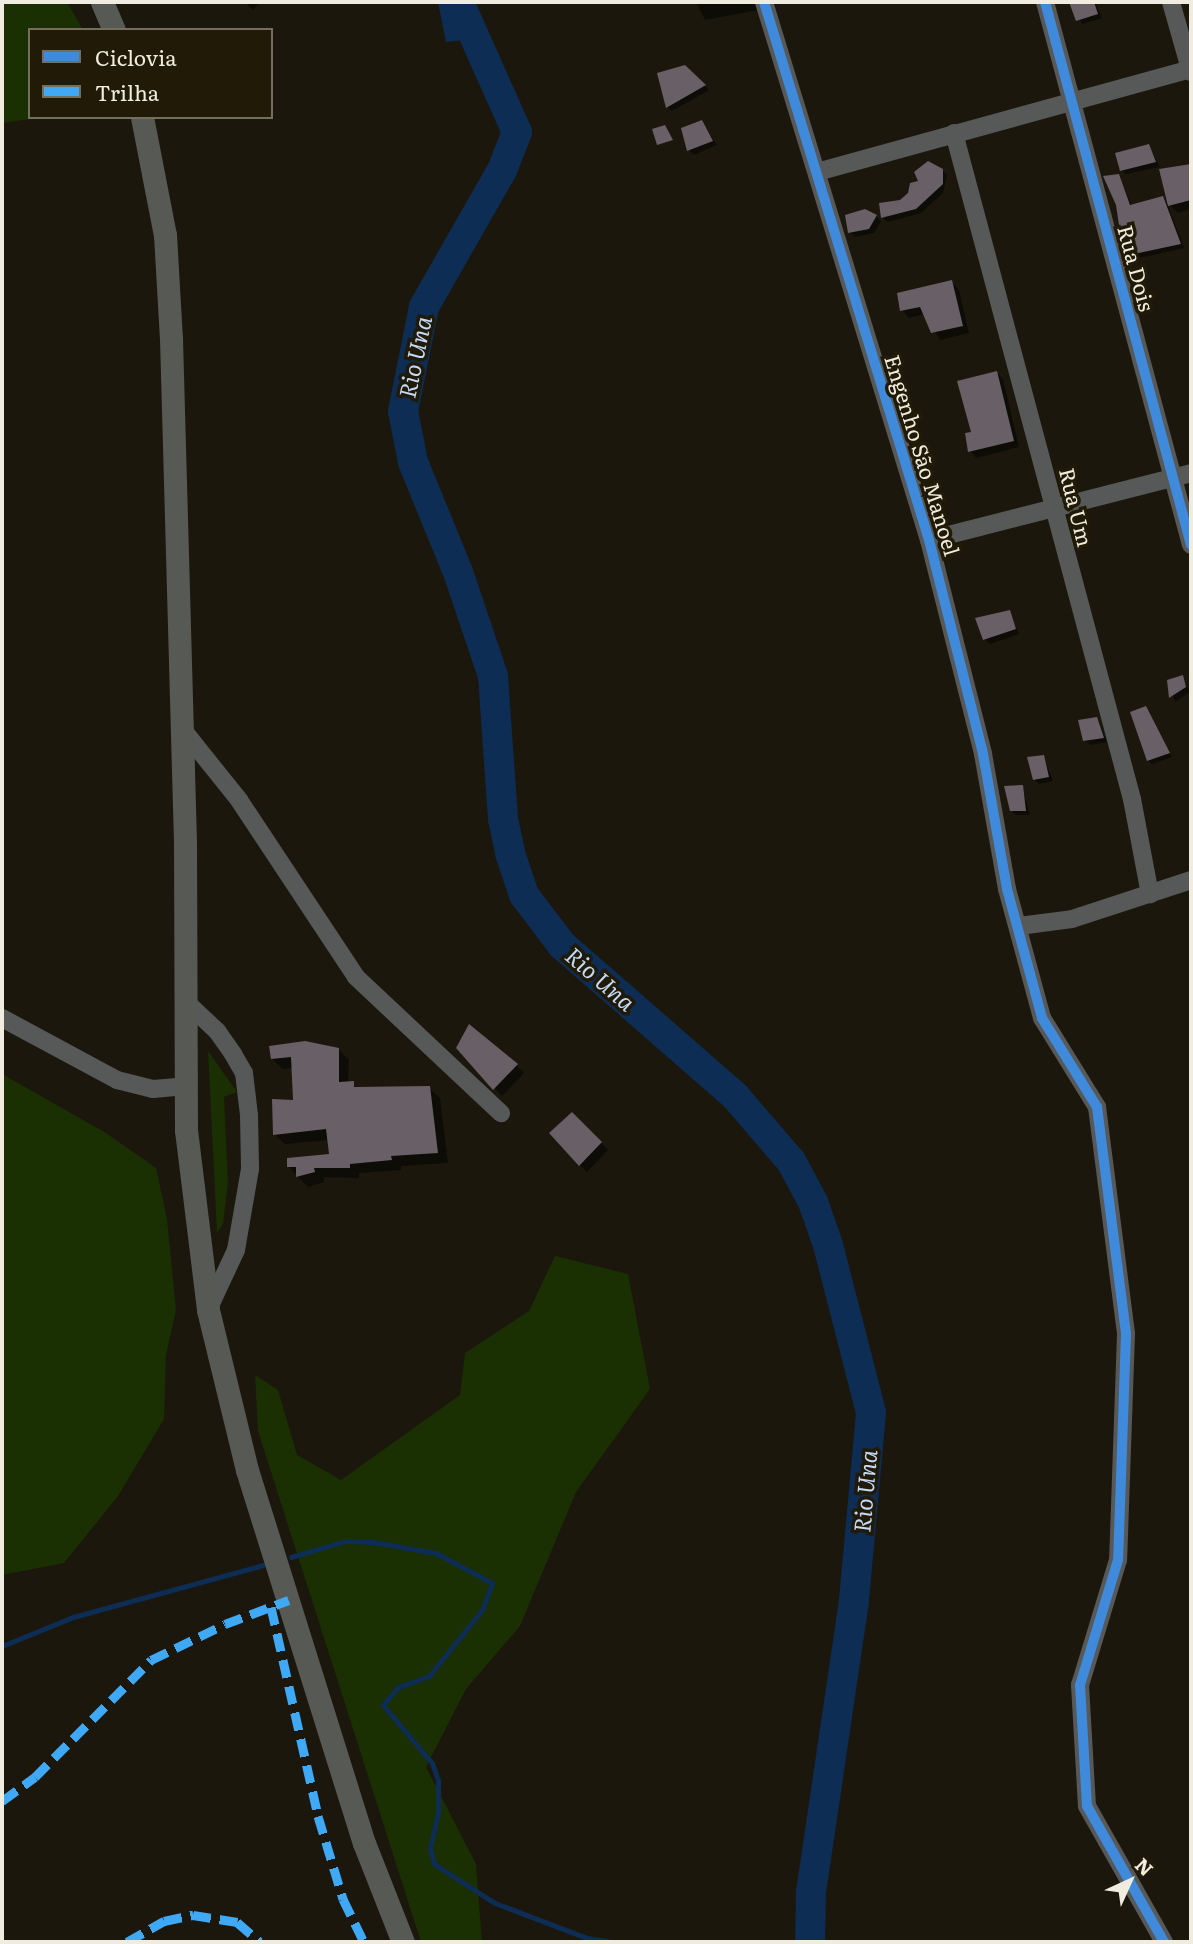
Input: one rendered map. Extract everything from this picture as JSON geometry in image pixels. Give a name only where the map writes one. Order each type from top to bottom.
[{"type":"main road","points":[[102,2],[113,28]]},
{"type":"main road","points":[[142,119],[166,248],[183,730],[186,1086],[192,1193],[208,1310],[247,1469],[364,1843],[403,1942]]},
{"type":"street","name":"Engenho São Manoel","points":[[764,2],[929,540],[983,754],[1007,889],[1042,1018],[1097,1107],[1126,1334],[1118,1560],[1080,1685],[1087,1806],[1164,1942]]},
{"type":"street","name":"Rua Dois","points":[[1045,2],[1191,545]]},
{"type":"street","points":[[817,172],[1072,99],[1191,70],[1171,2]]},
{"type":"street","name":"Rua Um","points":[[954,133],[1140,832],[1150,894]]},
{"type":"street","points":[[929,540],[1191,473]]},
{"type":"street","points":[[183,730],[239,800],[356,977],[501,1113]]},
{"type":"street","points":[[1019,926],[1072,919],[1191,880]]},
{"type":"street","points":[[185,1001],[218,1031],[253,1086],[250,1169],[236,1250],[208,1310]]},
{"type":"street","points":[[2,1018],[117,1080],[153,1089],[186,1086]]},
{"type":"green space","points":[[2,2],[67,2],[82,28],[28,28],[28,119],[31,119],[2,123]]},
{"type":"green space","points":[[208,1051],[237,1092],[224,1097],[228,1183],[223,1224],[217,1233]]},
{"type":"green space","points":[[2,1074],[106,1133],[156,1168],[167,1219],[176,1310],[166,1355],[164,1419],[118,1496],[64,1563],[2,1575]]},
{"type":"green space","points":[[555,1256],[628,1274],[650,1389],[576,1492],[520,1626],[466,1689],[426,1767],[476,1864],[482,1942],[421,1942],[258,1431],[255,1375],[278,1390],[297,1455],[341,1480],[460,1395],[465,1353],[529,1311]]},
{"type":"water","points":[[438,2],[473,2],[474,39],[446,42]]},
{"type":"building","points":[[1069,2],[1094,2],[1098,14],[1076,21]]},
{"type":"building","points":[[685,65],[706,85],[666,108],[657,73]]},
{"type":"building","points":[[702,120],[713,141],[687,151],[681,128]]},
{"type":"building","points":[[665,125],[673,140],[657,145],[652,129]]},
{"type":"building","points":[[1149,144],[1156,162],[1120,171],[1115,153]]},
{"type":"building","points":[[928,161],[943,169],[943,184],[916,209],[881,218],[879,203],[900,200],[908,193],[910,183],[918,181],[914,172]]},
{"type":"building","points":[[1191,164],[1191,200],[1168,206],[1159,169]]},
{"type":"building","points":[[1119,174],[1130,205],[1163,196],[1181,244],[1134,254],[1129,230],[1120,232],[1116,205],[1103,176]]},
{"type":"building","points":[[865,209],[877,215],[869,229],[848,233],[845,215]]},
{"type":"building","points":[[952,280],[963,326],[931,333],[920,307],[900,311],[897,293]]},
{"type":"building","points":[[997,371],[1014,441],[968,452],[965,433],[971,432],[957,381]]},
{"type":"building","points":[[1010,610],[1016,629],[983,640],[975,618]]},
{"type":"building","points":[[1183,675],[1186,687],[1169,698],[1167,680]]},
{"type":"building","points":[[1146,706],[1170,753],[1147,761],[1130,712]]},
{"type":"building","points":[[1097,717],[1104,738],[1083,741],[1078,720]]},
{"type":"building","points":[[1044,755],[1049,777],[1033,780],[1027,757]]},
{"type":"building","points":[[1023,785],[1026,811],[1010,811],[1004,786]]},
{"type":"building","points":[[469,1024],[518,1064],[493,1090],[456,1048]]},
{"type":"building","points":[[305,1041],[339,1048],[339,1082],[354,1081],[354,1087],[430,1086],[438,1153],[391,1156],[392,1160],[350,1164],[350,1168],[314,1168],[315,1172],[296,1177],[296,1167],[287,1167],[287,1158],[329,1154],[326,1129],[273,1135],[272,1099],[293,1100],[291,1057],[271,1059],[269,1046]]},
{"type":"building","points":[[572,1112],[602,1142],[579,1166],[549,1133]]},
{"type":"waterway","name":"Rio Una","points":[[459,2],[517,132],[502,170],[424,307],[403,411],[413,462],[458,572],[493,676],[503,819],[510,853],[524,895],[562,945],[735,1096],[791,1161],[813,1202],[828,1245],[871,1413],[854,1601],[811,1891],[810,1942]]},
{"type":"waterway","points":[[291,1557],[345,1541],[373,1542],[436,1553],[492,1583],[482,1610],[429,1676],[398,1687],[383,1705],[432,1763],[438,1780],[438,1813],[430,1848],[434,1864],[495,1903],[587,1938],[611,1942]]},
{"type":"waterway","points":[[2,1646],[73,1617],[263,1565]]},
{"type":"marked path","points":[[2,1801],[35,1777],[151,1660],[225,1624],[289,1600]]},
{"type":"marked path","points":[[271,1607],[318,1816],[343,1899],[364,1942]]},
{"type":"marked path","points":[[127,1942],[164,1921],[193,1915],[237,1922],[260,1942]]},
{"type":"cycle path","points":[[764,2],[929,540],[983,754],[1007,889],[1042,1018],[1097,1107],[1126,1334],[1118,1560],[1080,1685],[1087,1806],[1164,1942]]},
{"type":"cycle path","points":[[1045,2],[1191,545]]}]
